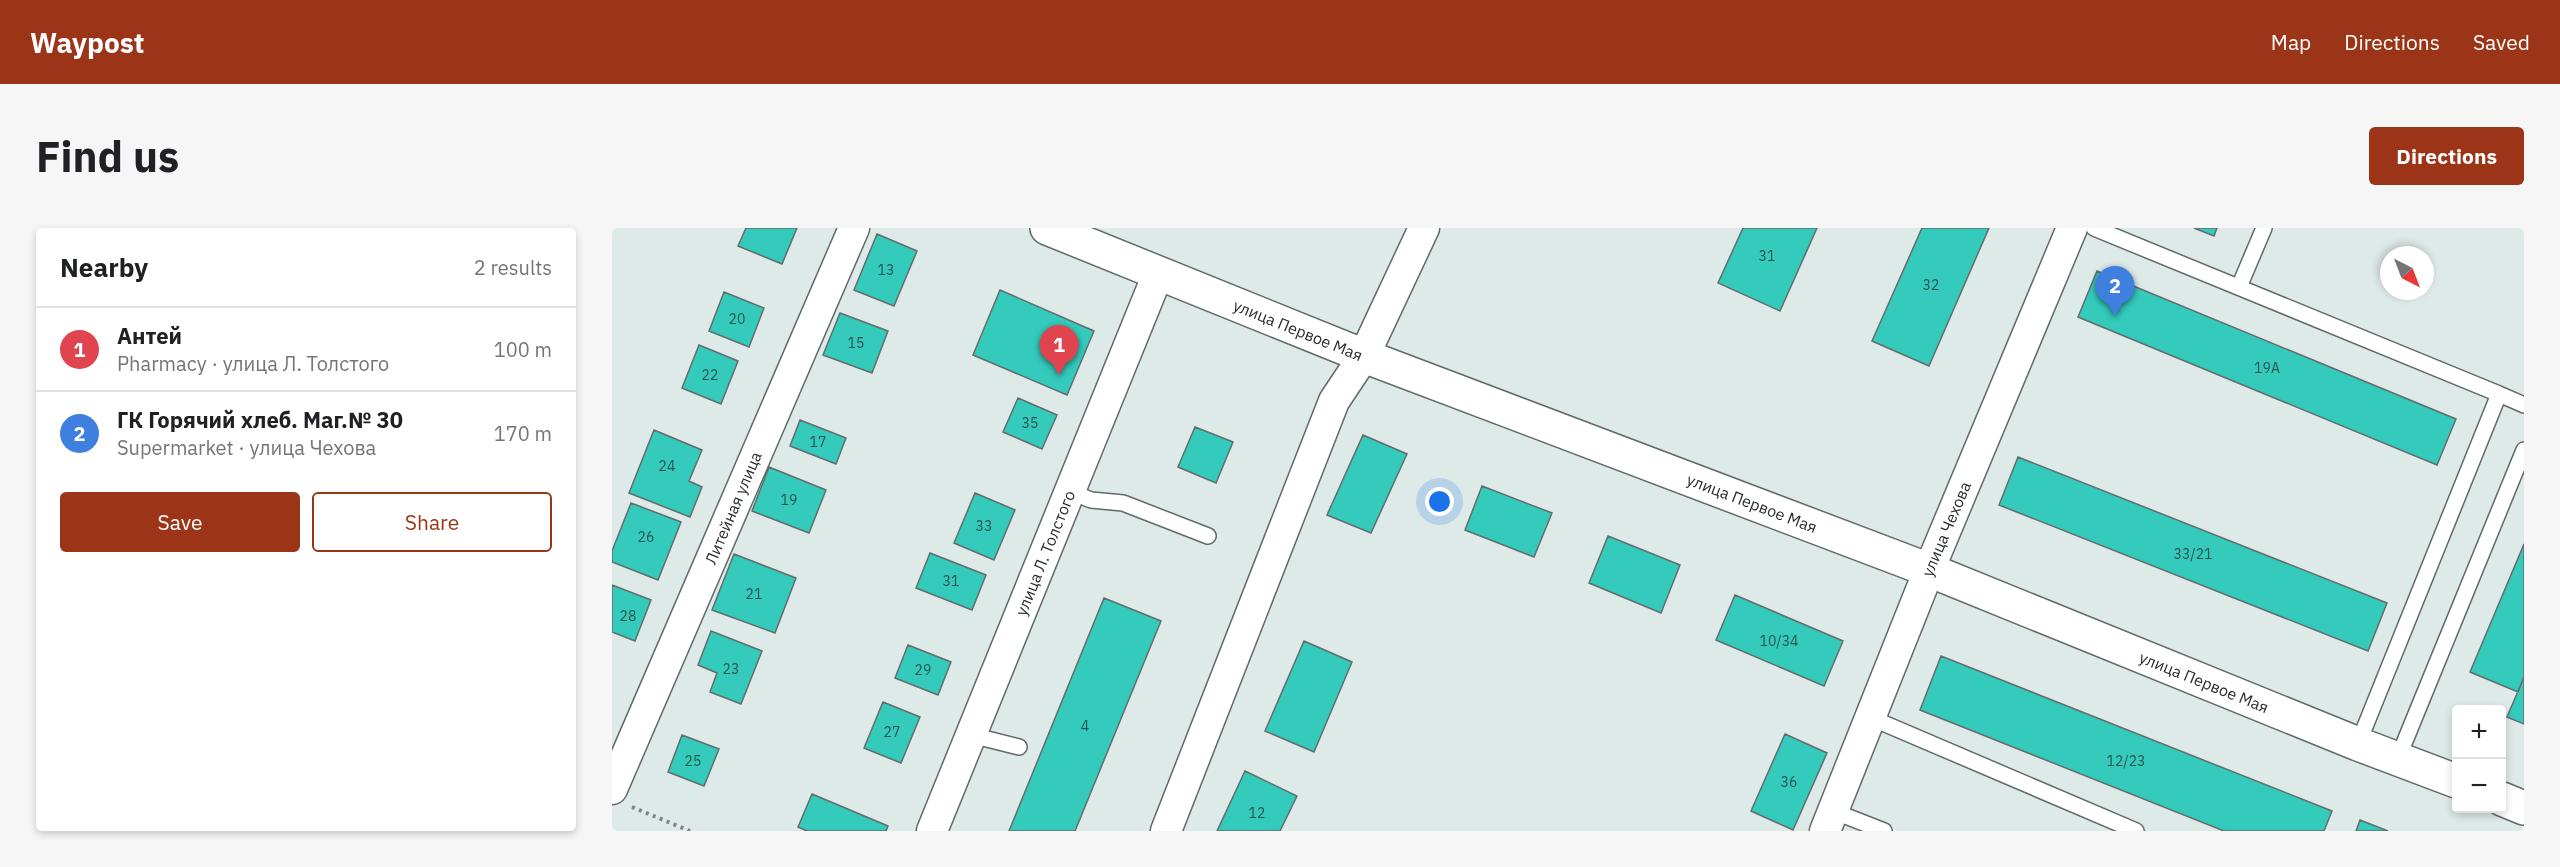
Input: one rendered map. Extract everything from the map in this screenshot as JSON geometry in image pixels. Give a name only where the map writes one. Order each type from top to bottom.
[{"type":"street","name":"Литейная улица","points":[[617,796],[854,228]]},
{"type":"street","name":"улица Первое Мая","points":[[1047,228],[1364,356],[1929,570],[2358,744],[2452,779]]},
{"type":"street","points":[[1166,831],[1334,401],[1364,356],[1424,228]]},
{"type":"street","name":"улица Чехова","points":[[1829,821],[1929,570],[2072,228]]},
{"type":"street","name":"улица Л. Толстого","points":[[932,831],[1158,274]]},
{"type":"street","points":[[2506,801],[2524,808]]},
{"type":"lane","points":[[2094,228],[2524,405]]},
{"type":"lane","points":[[2239,287],[2264,228]]},
{"type":"lane","points":[[2358,744],[2499,394]]},
{"type":"lane","points":[[2398,758],[2524,450]]},
{"type":"lane","points":[[1069,491],[1091,500],[1123,503],[1208,536]]},
{"type":"lane","points":[[1869,717],[2136,831]]},
{"type":"lane","points":[[971,735],[1019,747]]},
{"type":"lane","points":[[1829,821],[1884,831]]},
{"type":"path","points":[[617,796],[690,831]]},
{"type":"building","points":[[746,228],[797,228],[782,264],[738,246]]},
{"type":"building","points":[[1743,228],[1817,228],[1780,311],[1718,283]]},
{"type":"building","points":[[1922,228],[1989,228],[1929,366],[1872,341]]},
{"type":"building","points":[[2194,228],[2217,228],[2214,236]]},
{"type":"building","points":[[877,234],[917,251],[894,306],[854,290]]},
{"type":"building","points":[[2097,271],[2456,419],[2437,465],[2078,317]]},
{"type":"building","points":[[1000,290],[1094,331],[1067,395],[973,355]]},
{"type":"building","points":[[724,292],[764,308],[749,347],[709,331]]},
{"type":"building","points":[[840,313],[888,331],[872,373],[823,355]]},
{"type":"building","points":[[699,345],[738,361],[721,404],[682,388]]},
{"type":"building","points":[[1018,398],[1057,415],[1042,449],[1003,432]]},
{"type":"building","points":[[800,420],[846,438],[836,464],[790,446]]},
{"type":"building","points":[[1195,427],[1233,442],[1216,483],[1178,467]]},
{"type":"building","points":[[654,430],[702,450],[689,481],[702,487],[690,517],[629,493]]},
{"type":"building","points":[[1363,435],[1407,454],[1371,533],[1327,515]]},
{"type":"building","points":[[2018,457],[2387,603],[2368,651],[1999,505]]},
{"type":"building","points":[[769,467],[826,490],[809,533],[752,511]]},
{"type":"building","points":[[1482,486],[1552,513],[1534,557],[1465,530]]},
{"type":"building","points":[[975,493],[1015,510],[994,560],[954,543]]},
{"type":"building","points":[[631,503],[681,522],[658,580],[612,562],[612,551]]},
{"type":"building","points":[[1608,536],[1680,565],[1661,613],[1589,583]]},
{"type":"building","points":[[2524,544],[2524,677],[2518,692],[2470,672]]},
{"type":"building","points":[[930,553],[986,575],[972,610],[916,588]]},
{"type":"building","points":[[734,554],[796,578],[775,633],[712,610]]},
{"type":"building","points":[[612,585],[651,600],[635,641],[612,632]]},
{"type":"building","points":[[1735,595],[1843,641],[1824,686],[1716,640]]},
{"type":"building","points":[[1104,598],[1161,621],[1075,831],[1009,831]]},
{"type":"building","points":[[711,631],[762,651],[741,704],[710,692],[717,673],[698,665]]},
{"type":"building","points":[[1304,641],[1352,662],[1314,752],[1265,731]]},
{"type":"building","points":[[908,645],[951,662],[938,695],[895,678]]},
{"type":"building","points":[[1941,656],[2332,811],[2324,831],[2224,831],[1920,710]]},
{"type":"building","points":[[2524,677],[2524,724],[2507,717]]},
{"type":"building","points":[[883,702],[920,717],[901,763],[864,748]]},
{"type":"building","points":[[1785,734],[1827,753],[1793,830],[1751,811]]},
{"type":"building","points":[[682,735],[719,749],[704,786],[668,772]]},
{"type":"building","points":[[1245,771],[1297,796],[1280,831],[1217,831]]},
{"type":"building","points":[[812,794],[888,826],[886,831],[807,831],[798,827]]},
{"type":"building","points":[[2360,820],[2388,831],[2356,831]]},
{"type":"place","name":"ГК Горячий хлеб. Маг.№ 30","points":[[2115,316]]},
{"type":"place","name":"Антей","points":[[1059,375]]}]
